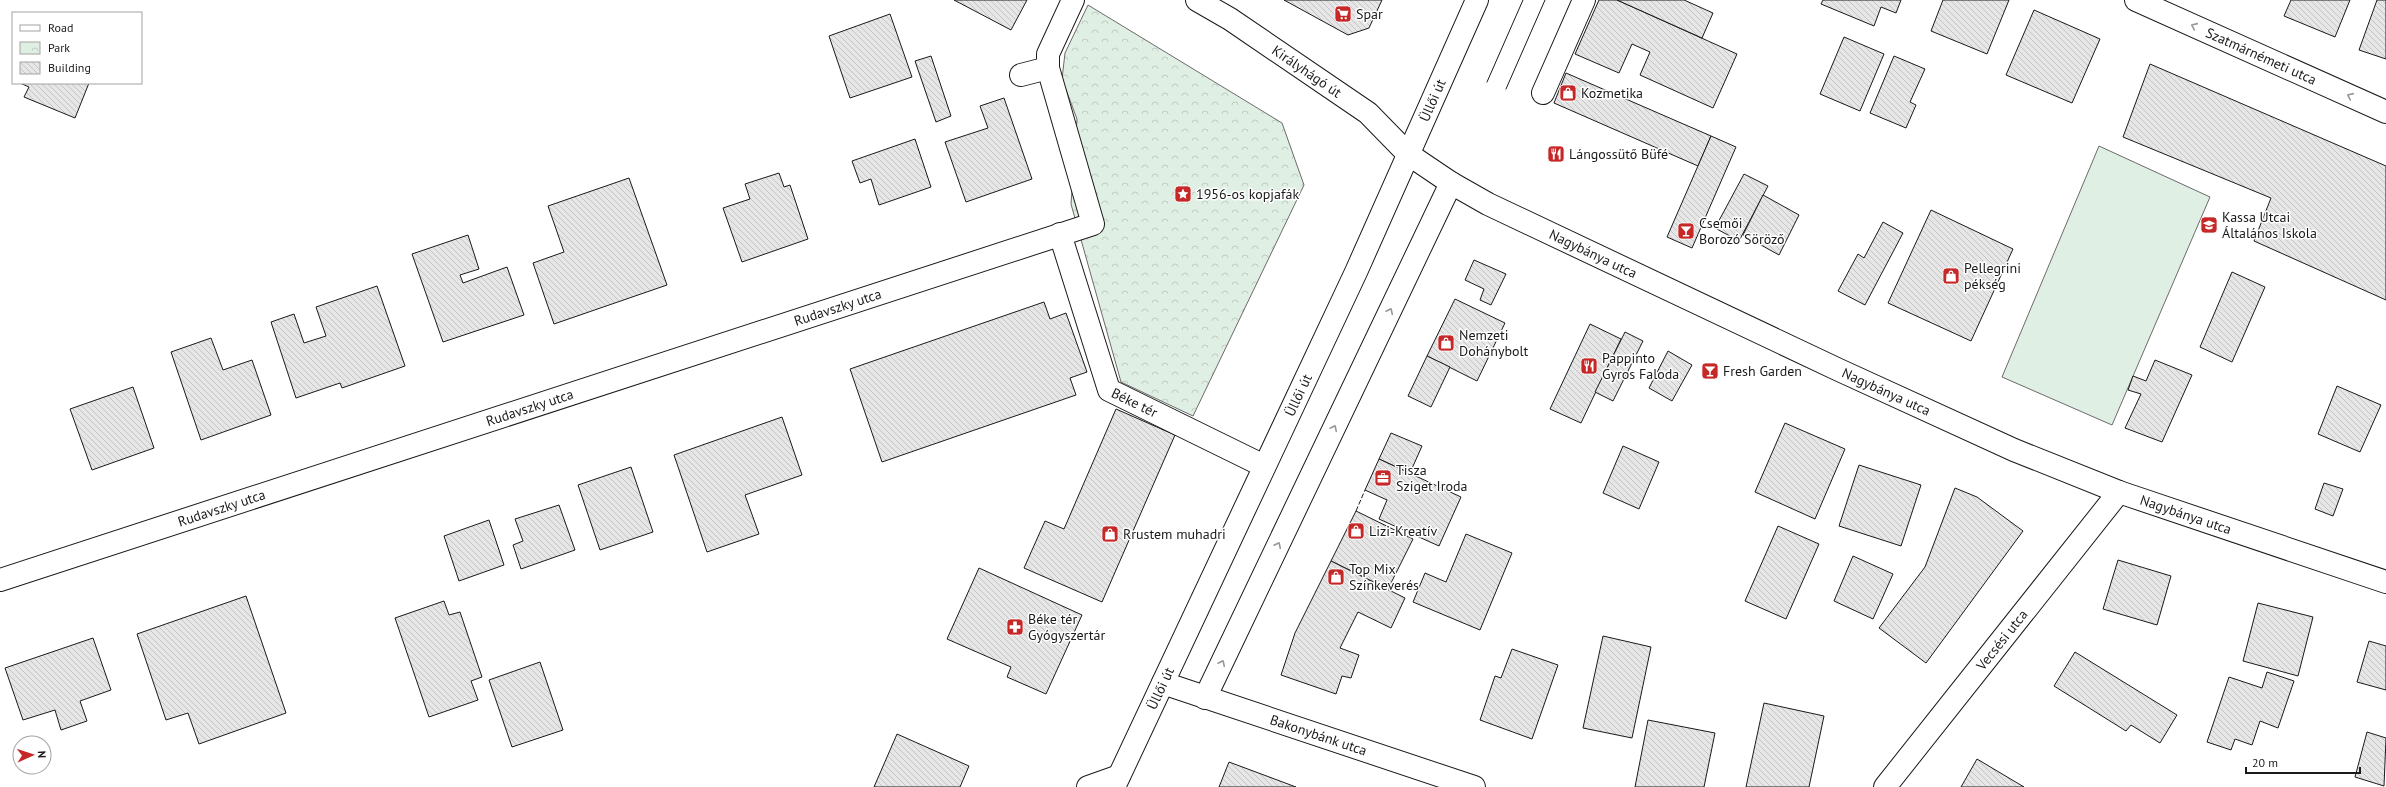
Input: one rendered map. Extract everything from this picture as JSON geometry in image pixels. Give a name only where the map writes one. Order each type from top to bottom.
[{"type":"street","points":[[1021,75],[1048,68],[1048,54],[1073,0]]},
{"type":"street","name":"Királyhágó út","points":[[1197,0],[1230,19],[1368,113],[1408,154]]},
{"type":"street","name":"Üllői út","points":[[1116,782],[1356,272],[1477,0]]},
{"type":"street","points":[[1543,93],[1584,0]]},
{"type":"street","name":"Szatmárnémeti utca","points":[[2136,0],[2386,112]]},
{"type":"street","name":"Rudavszky utca","points":[[0,580],[1094,224],[1048,68]]},
{"type":"street","name":"Nagybánya utca","points":[[1408,154],[1450,183],[1488,204],[1839,370],[2014,450],[2119,492],[2386,582]]},
{"type":"street","points":[[1205,698],[1450,183]]},
{"type":"street","name":"Béke tér","points":[[1060,234],[1109,390],[1264,466]]},
{"type":"street","name":"Vecsési utca","points":[[1885,787],[2119,492]]},
{"type":"street","name":"Bakonybánk utca","points":[[1163,683],[1474,787]]},
{"type":"street","points":[[1088,787],[1116,782]]},
{"type":"green space","points":[[1088,5],[1282,123],[1304,185],[1193,416],[1121,382],[1071,204],[1077,119],[1062,79],[1065,53]]},
{"type":"green space","points":[[2099,146],[2210,197],[2112,425],[2002,377]]},
{"type":"building","points":[[954,0],[1027,0],[1011,30]]},
{"type":"building","name":"Spar","points":[[1284,0],[1382,0],[1369,28],[1348,35]]},
{"type":"building","points":[[1599,0],[1617,0],[1737,54],[1713,108],[1640,75],[1650,52],[1632,44],[1619,73],[1575,54]]},
{"type":"building","points":[[1617,0],[1684,0],[1713,13],[1702,38]]},
{"type":"building","points":[[1823,0],[1901,0],[1896,13],[1881,7],[1874,26],[1821,4]]},
{"type":"building","points":[[1943,0],[2009,0],[1987,54],[1931,31]]},
{"type":"building","points":[[2291,0],[2350,0],[2335,37],[2284,16]]},
{"type":"building","points":[[2377,0],[2386,0],[2386,59],[2359,50]]},
{"type":"building","points":[[2034,10],[2100,39],[2072,103],[2006,75]]},
{"type":"building","points":[[890,14],[912,77],[850,98],[829,36]]},
{"type":"building","points":[[1844,37],[1884,54],[1860,111],[1820,94]]},
{"type":"building","points":[[931,56],[951,116],[936,122],[915,61]]},
{"type":"building","points":[[1894,56],[1925,69],[1910,102],[1916,105],[1906,128],[1870,113]]},
{"type":"building","name":"Kassa Utcai Általános Iskola","points":[[2150,64],[2386,166],[2386,300],[2254,241],[2271,198],[2123,137]]},
{"type":"building","points":[[1566,73],[1711,136],[1698,166],[1554,103]]},
{"type":"building","points":[[22,84],[89,84],[75,118],[24,97],[29,87]]},
{"type":"building","points":[[1004,98],[1032,179],[966,202],[945,142],[988,128],[980,106]]},
{"type":"building","points":[[1711,136],[1736,147],[1692,248],[1667,237]]},
{"type":"building","points":[[915,139],[931,187],[879,205],[871,179],[860,183],[852,161]]},
{"type":"building","points":[[779,173],[784,187],[790,185],[808,239],[742,262],[723,208],[750,199],[745,184]]},
{"type":"building","points":[[1744,174],[1768,186],[1739,241],[1715,228]]},
{"type":"building","points":[[629,178],[667,285],[554,324],[533,263],[564,252],[548,206]]},
{"type":"building","points":[[1763,195],[1799,215],[1779,255],[1743,235]]},
{"type":"building","name":"Pellegrini pékség","points":[[1931,210],[2013,249],[1971,341],[1888,303]]},
{"type":"building","points":[[1883,222],[1903,233],[1865,305],[1838,291],[1858,254],[1864,258]]},
{"type":"building","points":[[468,235],[479,269],[460,275],[463,283],[507,267],[524,315],[443,342],[412,254]]},
{"type":"building","points":[[1474,260],[1506,274],[1491,305],[1480,300],[1484,289],[1465,280]]},
{"type":"building","points":[[2232,272],[2265,287],[2232,362],[2200,347]]},
{"type":"building","points":[[377,286],[405,366],[342,388],[340,383],[296,398],[271,322],[294,314],[304,343],[326,336],[316,307]]},
{"type":"building","points":[[1455,299],[1505,323],[1477,381],[1427,356]]},
{"type":"building","points":[[1044,302],[1050,319],[1066,313],[1087,372],[1070,378],[1076,395],[882,462],[850,369]]},
{"type":"building","name":"Pappinto Gyros Faloda","points":[[1590,324],[1621,339],[1581,423],[1550,409]]},
{"type":"building","points":[[1625,332],[1643,341],[1613,401],[1595,392]]},
{"type":"building","points":[[211,338],[223,370],[252,360],[271,415],[201,440],[171,352]]},
{"type":"building","points":[[1668,351],[1692,365],[1672,401],[1649,388]]},
{"type":"building","points":[[1427,356],[1450,367],[1431,407],[1408,396]]},
{"type":"building","points":[[2155,360],[2192,375],[2162,442],[2125,428],[2141,394],[2128,390],[2133,376],[2146,381]]},
{"type":"building","points":[[2337,386],[2381,405],[2360,452],[2318,434]]},
{"type":"building","points":[[133,387],[154,448],[92,470],[70,409]]},
{"type":"building","points":[[1116,409],[1175,435],[1102,602],[1024,568],[1045,521],[1064,529]]},
{"type":"building","points":[[782,417],[802,475],[745,495],[759,534],[707,552],[674,455]]},
{"type":"building","points":[[1785,423],[1845,449],[1815,519],[1755,492]]},
{"type":"building","points":[[1391,433],[1422,446],[1410,473],[1379,459]]},
{"type":"building","points":[[1623,446],[1659,462],[1639,509],[1603,493]]},
{"type":"building","points":[[1379,459],[1461,497],[1439,546],[1379,519],[1387,500],[1365,490]]},
{"type":"building","points":[[1859,465],[1921,485],[1901,546],[1839,526]]},
{"type":"building","points":[[631,467],[653,532],[600,550],[578,485]]},
{"type":"building","points":[[2324,483],[2343,489],[2333,516],[2315,509]]},
{"type":"building","points":[[1955,488],[1977,497],[2023,531],[1926,663],[1879,628],[1925,567]]},
{"type":"building","points":[[559,505],[575,550],[521,569],[513,545],[523,541],[515,519]]},
{"type":"building","points":[[1356,511],[1413,539],[1388,589],[1331,561]]},
{"type":"building","points":[[489,520],[504,565],[459,581],[444,536]]},
{"type":"building","points":[[1778,526],[1819,544],[1786,619],[1745,601]]},
{"type":"building","points":[[1466,534],[1512,553],[1480,630],[1413,602],[1425,573],[1446,582]]},
{"type":"building","points":[[1853,556],[1893,574],[1873,619],[1834,601]]},
{"type":"building","points":[[2118,560],[2171,576],[2157,625],[2103,609]]},
{"type":"building","points":[[1331,561],[1405,598],[1391,628],[1358,612],[1340,648],[1359,655],[1351,678],[1342,676],[1336,694],[1281,675],[1295,633]]},
{"type":"building","name":"Béke tér Gyógyszertár","points":[[979,568],[1082,615],[1046,694],[1007,677],[1011,667],[947,639]]},
{"type":"building","points":[[246,596],[286,713],[199,744],[188,713],[166,720],[137,634]]},
{"type":"building","points":[[444,601],[449,615],[460,612],[482,677],[471,681],[478,700],[429,717],[395,618]]},
{"type":"building","points":[[2258,603],[2313,617],[2298,676],[2243,661]]},
{"type":"building","points":[[1603,636],[1651,647],[1632,738],[1583,728]]},
{"type":"building","points":[[93,638],[111,690],[80,701],[87,721],[61,730],[55,710],[23,720],[5,668]]},
{"type":"building","points":[[2369,641],[2386,646],[2386,690],[2357,682]]},
{"type":"building","points":[[1512,649],[1558,665],[1532,739],[1480,720],[1495,676],[1501,678]]},
{"type":"building","points":[[2075,652],[2177,715],[2160,743],[2131,725],[2126,731],[2054,686]]},
{"type":"building","points":[[540,662],[563,730],[512,747],[489,680]]},
{"type":"building","points":[[2267,672],[2294,681],[2278,728],[2260,721],[2252,745],[2235,739],[2231,750],[2207,742],[2229,677],[2262,688]]},
{"type":"building","points":[[1764,703],[1824,716],[1809,787],[1746,787]]},
{"type":"building","points":[[1648,720],[1715,733],[1704,787],[1635,787]]},
{"type":"building","points":[[2367,732],[2386,738],[2384,786],[2355,777]]},
{"type":"building","points":[[897,734],[969,766],[960,787],[874,787]]},
{"type":"building","points":[[1977,759],[2024,787],[1961,787]]},
{"type":"building","points":[[1229,762],[1296,787],[1219,787]]},
{"type":"tram line","points":[[1487,82],[1523,0]]},
{"type":"tram line","points":[[1506,89],[1545,0]]},
{"type":"fence","points":[[1356,511],[1365,490]]},
{"type":"place","name":"Spar","points":[[1343,14]]},
{"type":"place","name":"Kozmetika","points":[[1568,93]]},
{"type":"place","name":"Lángossütő Büfé","points":[[1556,154]]},
{"type":"place","name":"1956-os kopjafák","points":[[1183,194]]},
{"type":"place","name":"Kassa Utcai Általános Iskola","points":[[2209,225]]},
{"type":"place","name":"Csemői Borozó Söröző","points":[[1686,231]]},
{"type":"place","name":"Pellegrini pékség","points":[[1951,276]]},
{"type":"place","name":"Nemzeti Dohánybolt","points":[[1446,343]]},
{"type":"place","name":"Pappinto Gyros Faloda","points":[[1589,366]]},
{"type":"place","name":"Fresh Garden","points":[[1710,371]]},
{"type":"place","name":"Tisza Sziget Iroda","points":[[1383,478]]},
{"type":"place","name":"Lizi-Kreatív","points":[[1356,531]]},
{"type":"place","name":"Rrustem muhadri","points":[[1110,534]]},
{"type":"place","name":"Top Mix Színkeverés","points":[[1336,577]]},
{"type":"place","name":"Béke tér Gyógyszertár","points":[[1015,627]]}]
